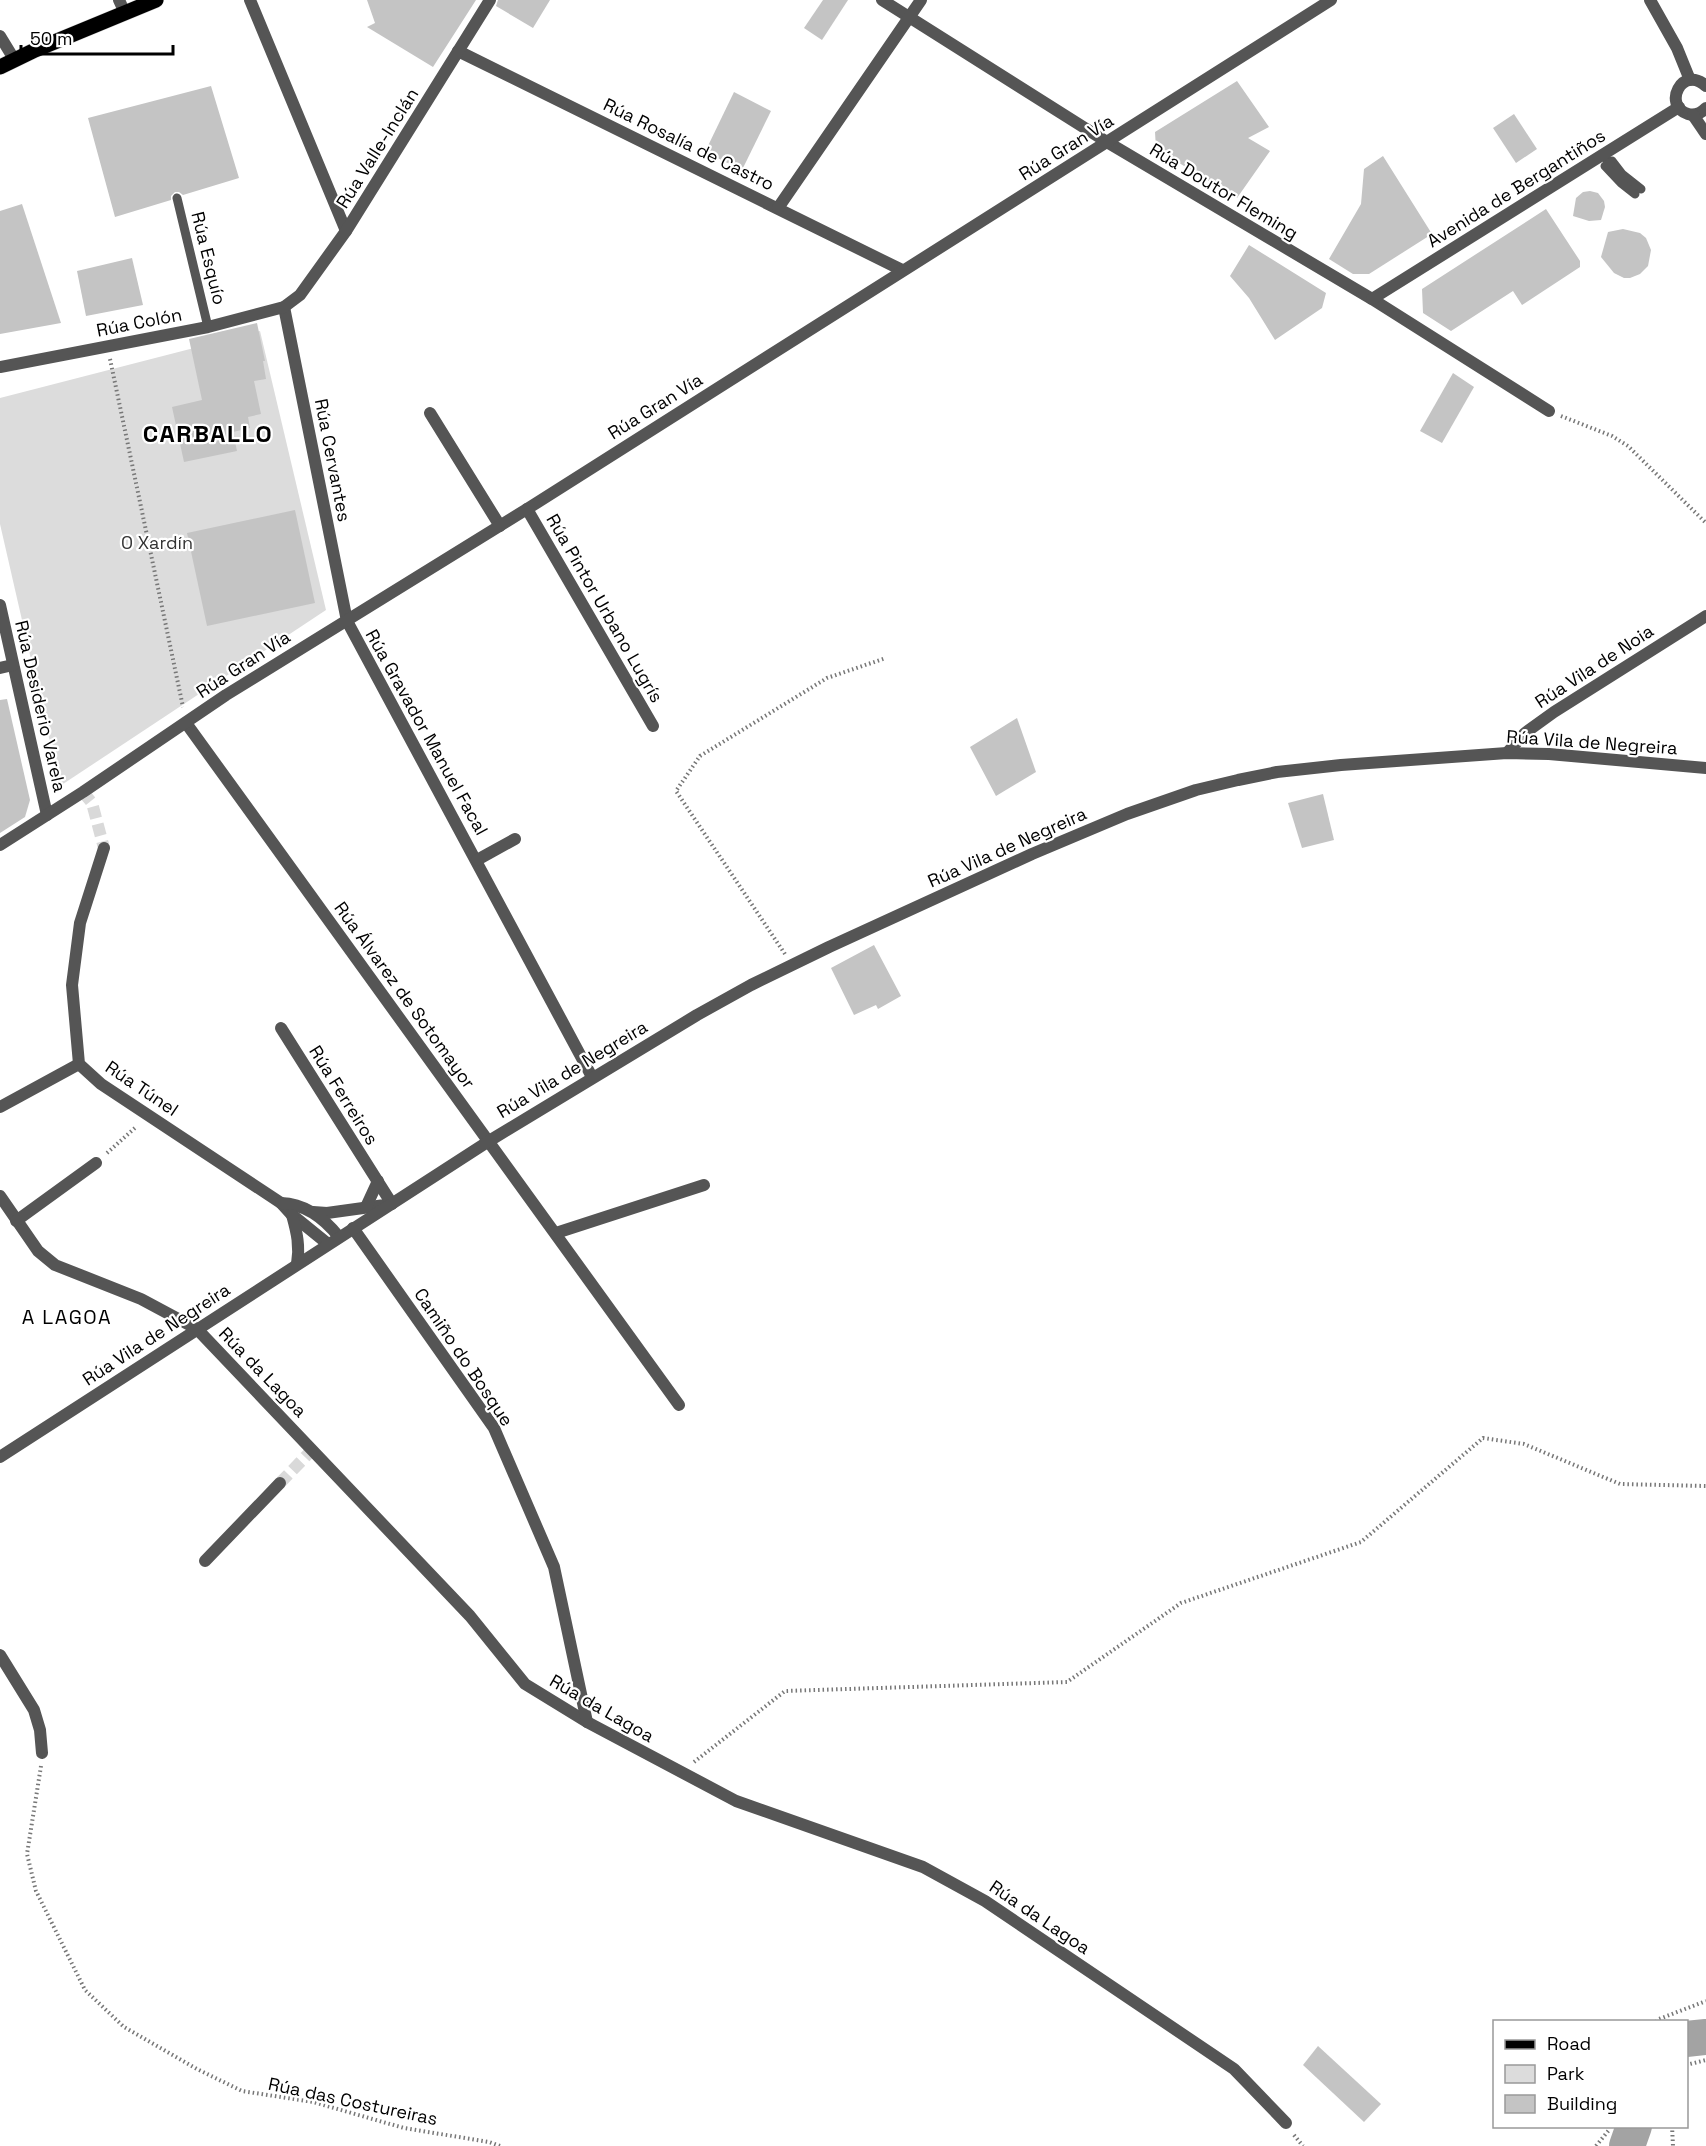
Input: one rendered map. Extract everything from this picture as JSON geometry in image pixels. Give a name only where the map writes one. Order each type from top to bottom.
[{"type":"main road","points":[[7,63],[122,6],[156,0]]},
{"type":"street","points":[[250,0],[346,231]]},
{"type":"street","name":"Rúa Valle-Inclán","points":[[284,306],[300,295],[346,231],[490,0]]},
{"type":"street","name":"Rúa Doutor Fleming","points":[[882,0],[1107,142],[1372,299],[1549,411]]},
{"type":"street","points":[[778,208],[921,0]]},
{"type":"street","name":"Rúa Gran Vía","points":[[0,845],[226,695],[500,526],[1331,0]]},
{"type":"street","points":[[1650,0],[1677,48],[1690,80]]},
{"type":"street","points":[[0,36],[7,63]]},
{"type":"street","name":"Rúa Rosalía de Castro","points":[[459,51],[902,270]]},
{"type":"street","points":[[1706,86],[1701,82],[1690,80],[1678,88],[1676,97],[1679,107],[1693,115],[1706,134]]},
{"type":"street","name":"Avenida de Bergantiños","points":[[1372,299],[1606,159],[1679,107]]},
{"type":"street","points":[[1693,115],[1703,112],[1706,108]]},
{"type":"street","name":"Rúa Colón","points":[[0,367],[208,327],[284,306]]},
{"type":"street","name":"Rúa Cervantes","points":[[284,306],[347,621]]},
{"type":"street","points":[[430,412],[500,526]]},
{"type":"street","name":"Rúa Pintor Urbano Lugrís","points":[[526,509],[653,726]]},
{"type":"street","name":"Rúa Desiderio Varela","points":[[0,605],[47,814]]},
{"type":"street","name":"Rúa Vila de Noia","points":[[1507,753],[1525,733],[1554,712],[1706,616]]},
{"type":"street","name":"Rúa Gravador Manuel Facal","points":[[347,621],[592,1077]]},
{"type":"street","points":[[0,668],[13,665]]},
{"type":"street","name":"Rúa Álvarez de Sotomayor","points":[[186,723],[679,1405]]},
{"type":"street","name":"Rúa Vila de Negreira","points":[[0,1457],[489,1141],[697,1015],[792,965],[1032,854],[1127,814],[1196,790],[1301,769],[1507,753],[1549,754],[1706,768]]},
{"type":"street","name":"Rúa Gravador Manuel Facal","points":[[477,860],[514,840]]},
{"type":"street","name":"Rúa Túnel","points":[[104,848],[80,923],[72,985],[79,1064],[101,1084],[281,1203],[291,1214],[333,1241]]},
{"type":"street","name":"Rúa Ferreiros","points":[[281,1028],[392,1204]]},
{"type":"street","points":[[0,1107],[79,1064]]},
{"type":"street","points":[[16,1221],[96,1163]]},
{"type":"street","points":[[366,1207],[378,1181]]},
{"type":"street","points":[[556,1233],[704,1185]]},
{"type":"street","name":"Rúa da Lagoa","points":[[0,1196],[38,1251],[55,1265],[141,1299],[197,1329],[470,1616],[525,1684],[587,1722],[736,1801],[923,1867],[985,1901],[1234,2069],[1286,2123]]},
{"type":"street","name":"Rúa Túnel","points":[[281,1203],[295,1204],[313,1212],[330,1226],[333,1241]]},
{"type":"street","name":"Rúa Vila de Negreira","points":[[313,1212],[392,1204]]},
{"type":"street","name":"Rúa Túnel","points":[[291,1214],[298,1233],[300,1249],[297,1264]]},
{"type":"street","name":"Camiño do Bosque","points":[[352,1228],[494,1428],[554,1567],[587,1722]]},
{"type":"street","points":[[205,1562],[280,1483]]},
{"type":"street","points":[[0,1655],[34,1710],[40,1730],[42,1753]]},
{"type":"lane","points":[[1606,159],[1605,166],[1621,183],[1638,192]]},
{"type":"lane","name":"Rúa Esquío","points":[[177,198],[208,327]]},
{"type":"path","points":[[107,346],[186,723]]},
{"type":"path","points":[[1549,411],[1612,436],[1628,446],[1706,522]]},
{"type":"path","points":[[792,965],[676,791],[700,756],[827,678],[886,658]]},
{"type":"path","points":[[96,1163],[148,1115]]},
{"type":"path","points":[[681,1772],[784,1691],[1067,1682],[1181,1604],[1361,1542],[1483,1438],[1524,1444],[1620,1484],[1706,1486]]},
{"type":"path","name":"Rúa das Costureiras","points":[[42,1753],[27,1854],[36,1891],[85,1990],[124,2027],[197,2069],[242,2091],[313,2102],[404,2128],[489,2142],[500,2146]]},
{"type":"path","points":[[1658,2020],[1706,2001]]},
{"type":"path","points":[[1688,2064],[1706,2060]]},
{"type":"path","points":[[1596,2146],[1609,2128]]},
{"type":"path","points":[[1672,2128],[1672,2146]]},
{"type":"green space","name":"O Xardín","points":[[260,331],[326,610],[60,786],[0,524],[0,398]]},
{"type":"building","points":[[367,0],[476,0],[433,67],[367,27],[375,23]]},
{"type":"building","points":[[498,0],[550,0],[533,28],[496,6]]},
{"type":"building","points":[[823,0],[848,0],[822,40],[804,28]]},
{"type":"building","points":[[1237,81],[1269,127],[1248,138],[1270,151],[1237,198],[1156,149],[1155,132]]},
{"type":"building","points":[[211,86],[239,178],[183,195],[175,192],[171,200],[115,217],[88,118]]},
{"type":"building","points":[[734,92],[771,111],[742,170],[705,152]]},
{"type":"building","points":[[1514,114],[1537,149],[1516,163],[1493,128]]},
{"type":"building","points":[[1383,156],[1432,234],[1369,274],[1353,274],[1329,259],[1361,204],[1364,169]]},
{"type":"building","points":[[1583,192],[1598,193],[1604,201],[1605,207],[1601,220],[1589,221],[1573,216],[1576,198]]},
{"type":"building","points":[[22,204],[61,323],[0,334],[0,211]]},
{"type":"building","points":[[1546,209],[1580,261],[1580,267],[1522,305],[1513,291],[1451,331],[1423,313],[1422,289]]},
{"type":"building","points":[[1623,229],[1640,233],[1646,238],[1651,250],[1648,266],[1640,274],[1630,278],[1614,273],[1601,257],[1608,232]]},
{"type":"building","points":[[1249,245],[1326,293],[1322,308],[1275,340],[1249,298],[1230,276]]},
{"type":"building","points":[[132,258],[143,305],[86,316],[77,271]]},
{"type":"building","points":[[257,323],[265,361],[263,361],[266,379],[254,381],[261,414],[248,417],[250,428],[233,432],[237,451],[184,462],[172,407],[202,400],[189,339]]},
{"type":"building","points":[[1453,373],[1474,387],[1442,443],[1420,431]]},
{"type":"building","points":[[295,510],[315,603],[207,626],[187,533]]},
{"type":"building","points":[[7,699],[30,800],[25,817],[0,833],[0,700]]},
{"type":"building","points":[[1017,718],[1036,772],[996,796],[970,747]]},
{"type":"building","points":[[1323,794],[1334,840],[1302,848],[1288,803]]},
{"type":"building","points":[[874,945],[901,996],[878,1009],[876,1005],[854,1015],[831,968]]},
{"type":"building","points":[[1318,2046],[1381,2104],[1364,2122],[1303,2065]]},
{"type":"waterway","points":[[1688,2039],[1706,2037]]},
{"type":"waterway","points":[[1627,2146],[1633,2128]]},
{"type":"tunnel","points":[[83,792],[92,803],[104,848]]},
{"type":"tunnel","points":[[280,1483],[312,1450]]},
{"type":"district","name":"CARBALLO","points":[[208,433]]},
{"type":"district","name":"A LAGOA","points":[[67,1317]]}]
